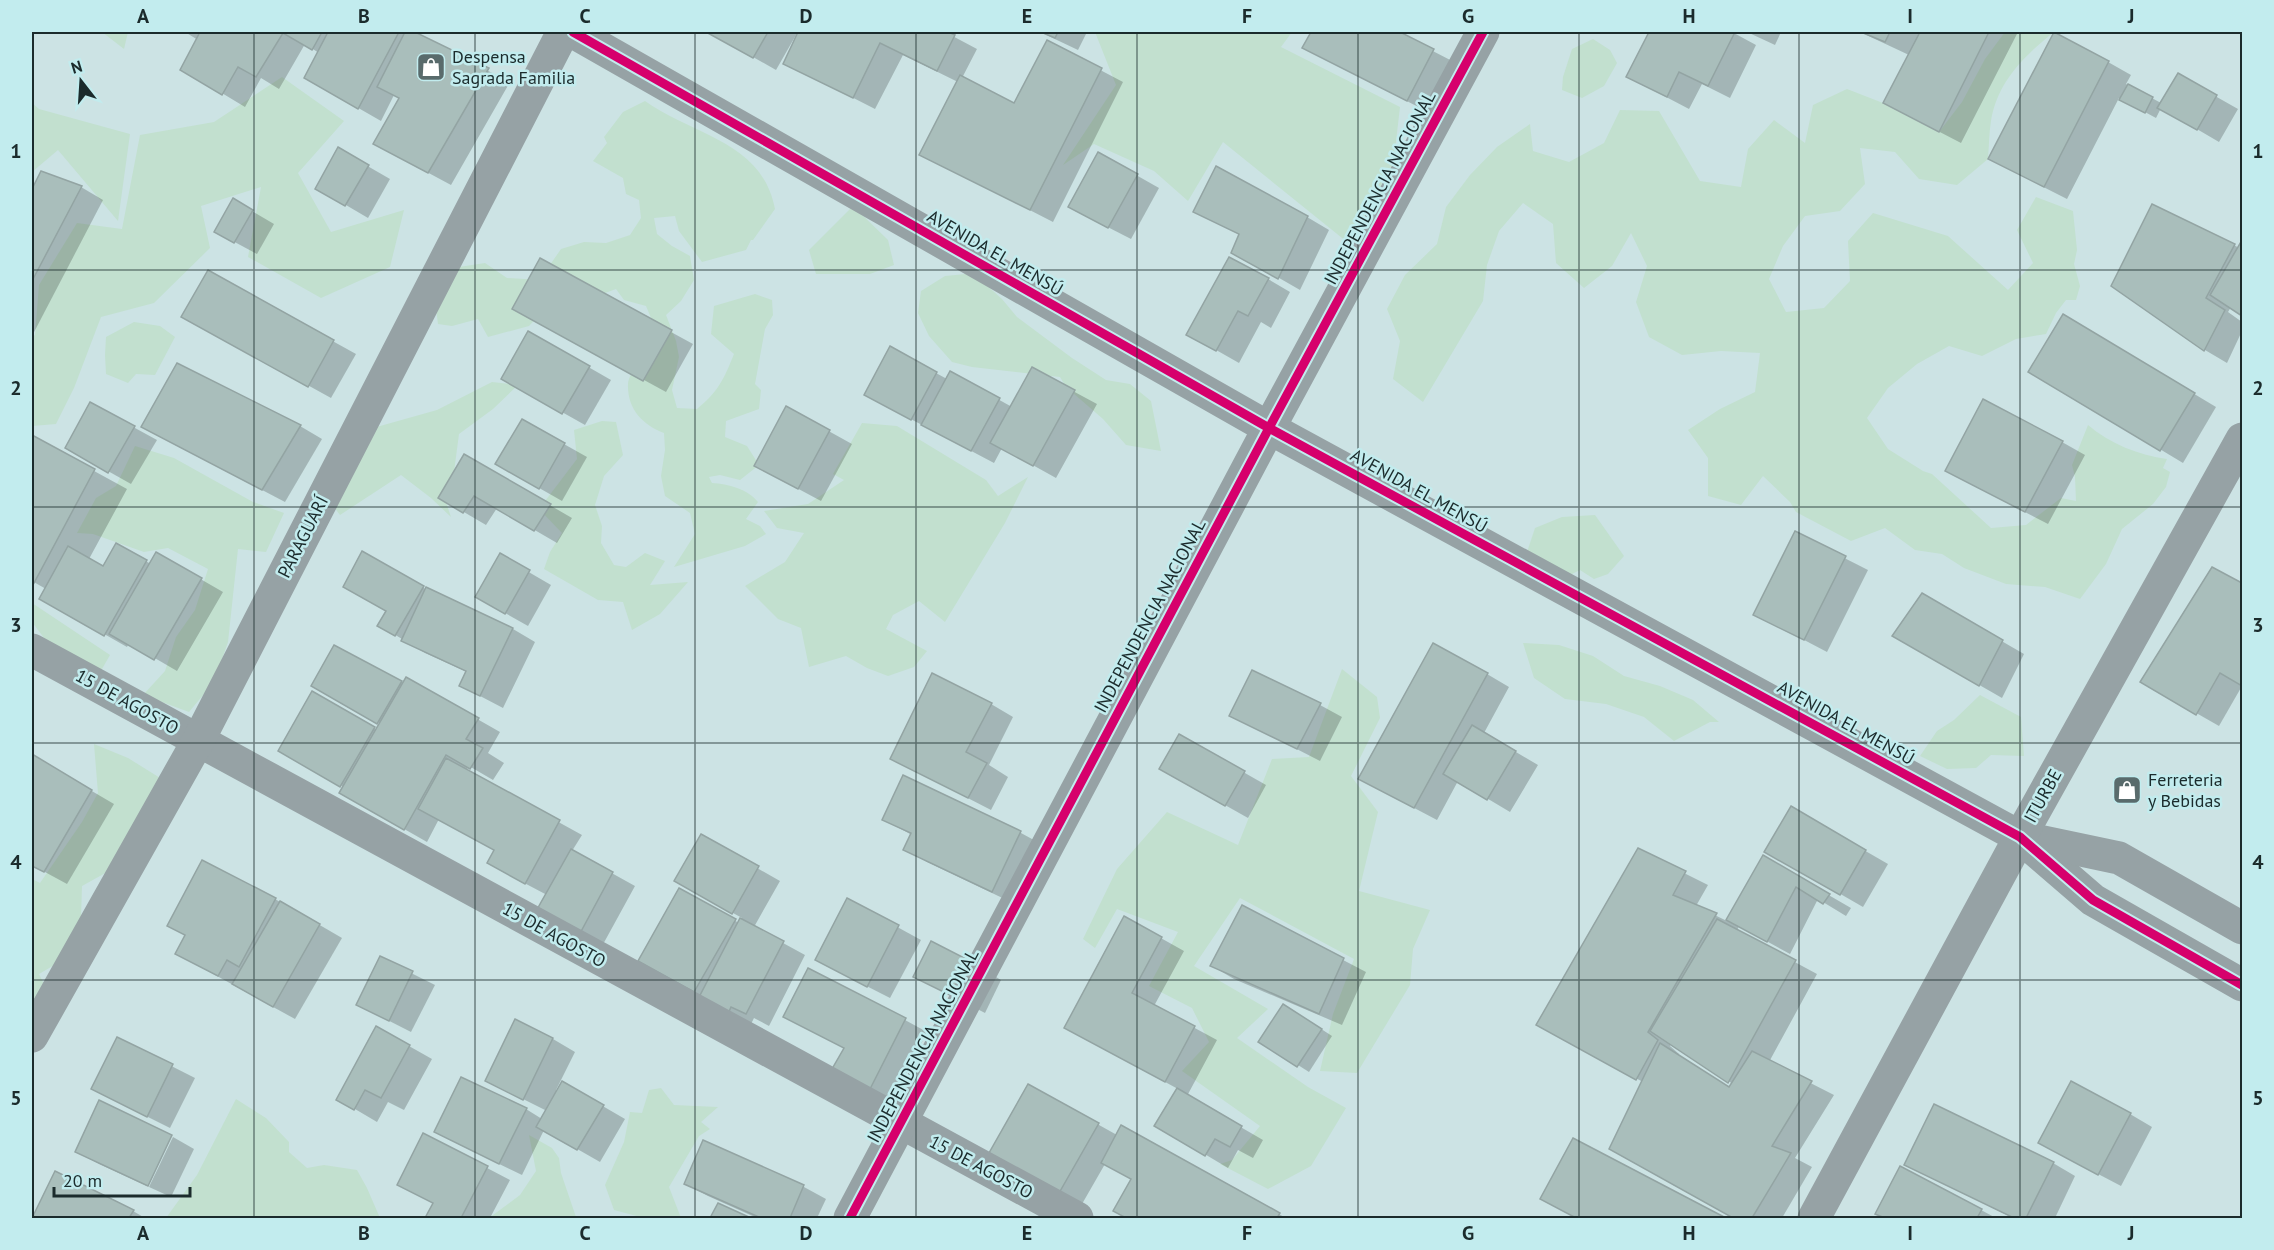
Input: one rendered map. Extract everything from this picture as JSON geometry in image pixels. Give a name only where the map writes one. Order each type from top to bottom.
[{"type":"street","name":"PARAGUARÍ","points":[[32,1036],[198,741],[563,32]]},
{"type":"street","name":"AVENIDA EL MENSÚ","points":[[573,32],[1269,428],[2020,837],[2093,900],[2242,985]]},
{"type":"street","name":"INDEPENDENCIA NACIONAL","points":[[850,1218],[1269,428],[1483,32]]},
{"type":"street","name":"ITURBE","points":[[1814,1218],[2020,837],[2242,439]]},
{"type":"street","name":"15 DE AGOSTO","points":[[32,650],[1077,1218]]},
{"type":"street","name":"AVENIDA EL MENSÚ","points":[[2020,837],[2119,858],[2242,928]]},
{"type":"green space","points":[[102,32],[128,32],[124,49]]},
{"type":"green space","points":[[1095,32],[1292,32],[1281,47],[1400,107],[1392,176],[1352,246],[1223,142],[1188,201],[1154,171],[1094,144],[1063,165],[1116,85]]},
{"type":"green space","points":[[2005,32],[2054,32],[2023,60],[1999,94],[1991,121],[1988,159],[1957,185],[1919,179],[1895,152],[1860,148],[1865,184],[1840,211],[1805,216],[1783,246],[1769,279],[1786,312],[1824,308],[1850,281],[1848,241],[1873,213],[1948,236],[2008,290],[2033,263],[2017,230],[2036,197],[2073,211],[2077,250],[2074,264],[2080,286],[2076,300],[2066,300],[2056,313],[2046,334],[2016,339],[1982,356],[1949,346],[1917,364],[1888,388],[1867,418],[1888,449],[1923,471],[1932,474],[1991,528],[2026,525],[2061,498],[2076,501],[2072,465],[2088,425],[2125,448],[2167,459],[2163,468],[2170,472],[2166,487],[2153,504],[2122,529],[2106,564],[2080,599],[2045,587],[2006,584],[1964,568],[1942,554],[1915,550],[1885,528],[1851,541],[1796,512],[1790,502],[1763,476],[1741,505],[1708,496],[1708,458],[1688,430],[1720,409],[1755,392],[1760,353],[1721,351],[1682,355],[1649,337],[1636,302],[1647,266],[1631,233],[1612,266],[1584,288],[1556,263],[1553,224],[1523,203],[1499,231],[1487,265],[1483,301],[1423,402],[1393,379],[1400,341],[1387,309],[1405,275],[1437,244],[1446,207],[1470,175],[1497,147],[1530,124],[1533,151],[1569,162],[1604,143],[1620,110],[1659,111],[1700,181],[1741,187],[1748,149],[1774,120],[1805,143],[1813,105],[1847,89],[1883,103],[1939,132],[1962,102],[1985,59]]},
{"type":"green space","points":[[1593,39],[1610,50],[1617,63],[1604,86],[1582,98],[1562,90],[1563,77],[1572,49]]},
{"type":"green space","points":[[282,77],[344,121],[298,173],[331,232],[404,210],[390,267],[321,298],[248,257],[261,187],[201,206],[210,248],[154,303],[101,317],[74,388],[56,424],[32,426],[32,337],[35,335],[39,285],[77,223],[122,229],[140,135],[214,122]]},
{"type":"green space","points":[[645,101],[741,154],[756,168],[768,186],[775,209],[746,250],[702,262],[679,231],[675,216],[654,218],[657,234],[690,256],[694,280],[681,301],[666,315],[676,341],[679,357],[672,390],[677,408],[697,409],[704,403],[720,385],[734,354],[711,334],[714,306],[755,294],[772,300],[773,315],[765,329],[755,384],[761,390],[759,409],[726,421],[725,437],[747,446],[759,465],[740,480],[720,475],[709,477],[712,483],[737,488],[754,497],[758,502],[746,519],[760,526],[766,534],[745,546],[674,567],[695,534],[690,513],[665,496],[661,476],[665,450],[664,433],[643,421],[633,408],[628,393],[632,373],[656,330],[646,306],[624,300],[616,289],[597,296],[548,306],[529,326],[488,337],[478,319],[452,326],[438,324],[435,301],[459,267],[485,263],[507,278],[542,280],[561,249],[584,242],[606,243],[630,235],[641,218],[639,200],[626,194],[623,178],[593,161],[607,143],[604,137],[623,112]]},
{"type":"green space","points":[[32,103],[39,109],[130,134],[118,221],[58,150],[32,172]]},
{"type":"green space","points":[[853,206],[888,240],[894,265],[870,274],[816,274],[809,250]]},
{"type":"green space","points":[[966,274],[983,282],[1017,317],[1072,358],[1106,380],[1130,384],[1151,401],[1161,451],[1126,445],[1103,419],[1066,387],[1060,377],[972,367],[952,362],[929,336],[918,313],[921,291],[945,276]]},
{"type":"green space","points":[[134,322],[160,326],[175,337],[155,375],[136,374],[128,383],[106,374],[106,337]]},
{"type":"green space","points":[[492,382],[518,385],[493,409],[459,434],[454,472],[443,493],[451,517],[401,475],[340,515],[328,499],[373,428],[437,410]]},
{"type":"green space","points":[[602,421],[616,422],[623,455],[604,476],[595,505],[602,526],[601,543],[614,565],[626,567],[645,553],[665,561],[650,585],[688,582],[660,614],[632,630],[623,602],[598,600],[544,569],[550,552],[562,533],[539,509],[577,459],[574,430]]},
{"type":"green space","points":[[862,423],[897,426],[986,480],[998,496],[1028,477],[1005,523],[945,622],[919,601],[893,615],[886,629],[927,651],[914,667],[888,676],[867,668],[846,656],[809,667],[801,628],[778,619],[745,586],[785,562],[804,533],[777,528],[764,511],[808,504],[844,480],[833,474]]},
{"type":"green space","points":[[135,446],[174,458],[253,502],[284,513],[266,552],[238,549],[228,642],[214,682],[189,712],[143,695],[165,671],[176,637],[195,610],[208,569],[168,548],[144,552],[93,534],[77,533],[96,498],[116,486]]},
{"type":"green space","points":[[1595,515],[1624,556],[1608,574],[1594,579],[1580,570],[1554,583],[1527,552],[1535,528],[1562,517]]},
{"type":"green space","points":[[32,603],[110,655],[87,695],[32,622]]},
{"type":"green space","points":[[1523,643],[1559,645],[1593,656],[1624,676],[1660,686],[1693,700],[1719,722],[1710,722],[1674,741],[1644,717],[1606,704],[1565,699],[1534,678]]},
{"type":"green space","points":[[1342,669],[1377,697],[1380,718],[1351,776],[1378,812],[1359,891],[1430,910],[1413,949],[1410,985],[1357,1073],[1320,1071],[1333,1014],[1354,959],[1240,898],[1194,966],[1268,1009],[1237,1038],[1308,1087],[1346,1108],[1311,1166],[1268,1189],[1220,1164],[1232,1160],[1260,1126],[1182,1071],[1209,1042],[1192,1008],[1149,986],[1178,932],[1117,909],[1095,948],[1083,939],[1117,869],[1167,812],[1238,845],[1272,759],[1309,757]]},
{"type":"green space","points":[[1980,695],[2021,717],[2024,756],[1991,755],[1976,768],[1947,769],[1920,756],[1937,731],[1954,720]]},
{"type":"green space","points":[[94,744],[128,758],[173,786],[118,866],[82,886],[80,950],[39,974],[52,1000],[32,1028],[32,879],[40,883],[82,822],[98,793]]},
{"type":"green space","points":[[661,1088],[674,1105],[718,1107],[701,1122],[710,1129],[699,1136],[669,1187],[681,1218],[644,1218],[614,1210],[605,1185],[624,1142],[630,1112],[642,1113],[649,1090]]},
{"type":"green space","points":[[236,1099],[266,1118],[289,1142],[289,1152],[307,1168],[324,1165],[357,1170],[380,1218],[166,1218],[197,1175]]},
{"type":"green space","points":[[529,1135],[552,1148],[559,1158],[561,1173],[576,1217],[579,1218],[489,1218],[520,1195],[536,1171]]},
{"type":"building","points":[[200,32],[322,32],[312,50],[283,33],[256,77],[238,67],[222,95],[180,70]]},
{"type":"building","points":[[328,32],[399,32],[358,109],[304,78]]},
{"type":"building","points":[[405,32],[415,32],[489,68],[428,173],[373,144],[399,98],[377,87]]},
{"type":"building","points":[[706,32],[768,32],[753,58]]},
{"type":"building","points":[[798,32],[948,32],[955,35],[937,71],[880,43],[853,98],[783,64]]},
{"type":"building","points":[[1041,32],[1058,32],[1055,38]]},
{"type":"building","points":[[1311,32],[1400,32],[1434,49],[1407,101],[1302,48]]},
{"type":"building","points":[[1649,32],[1735,32],[1708,86],[1679,72],[1667,97],[1626,77]]},
{"type":"building","points":[[1861,32],[1890,32],[1885,42]]},
{"type":"building","points":[[1920,32],[1989,32],[1939,132],[1883,103]]},
{"type":"building","points":[[2054,32],[2109,61],[2044,187],[1988,159]]},
{"type":"building","points":[[1047,40],[1102,68],[1030,210],[919,155],[960,75],[1014,103]]},
{"type":"building","points":[[2178,73],[2217,95],[2197,130],[2157,108]]},
{"type":"building","points":[[2128,84],[2153,97],[2145,113],[2119,100]]},
{"type":"building","points":[[338,147],[369,165],[345,206],[315,189]]},
{"type":"building","points":[[1098,152],[1138,174],[1108,228],[1068,207]]},
{"type":"building","points":[[1216,166],[1308,216],[1278,279],[1231,253],[1239,234],[1193,212]]},
{"type":"building","points":[[41,171],[82,186],[32,281],[32,189]]},
{"type":"building","points":[[233,198],[253,210],[234,243],[214,232]]},
{"type":"building","points":[[2152,204],[2235,244],[2206,298],[2225,310],[2204,351],[2111,286]]},
{"type":"building","points":[[2242,240],[2242,316],[2210,295]]},
{"type":"building","points":[[1229,257],[1269,278],[1248,316],[1238,311],[1216,351],[1186,335]]},
{"type":"building","points":[[540,258],[672,330],[643,381],[512,309]]},
{"type":"building","points":[[208,270],[334,340],[308,387],[181,317]]},
{"type":"building","points":[[2063,314],[2195,393],[2160,451],[2028,372]]},
{"type":"building","points":[[528,331],[590,366],[562,414],[501,379]]},
{"type":"building","points":[[890,346],[937,372],[911,420],[864,395]]},
{"type":"building","points":[[177,363],[301,425],[262,490],[141,427]]},
{"type":"building","points":[[1032,367],[1075,390],[1033,466],[990,443]]},
{"type":"building","points":[[950,371],[1000,398],[971,451],[921,425]]},
{"type":"building","points":[[1983,399],[2063,441],[2025,512],[1945,471]]},
{"type":"building","points":[[90,402],[135,426],[108,473],[65,448]]},
{"type":"building","points":[[786,406],[830,430],[798,489],[754,466]]},
{"type":"building","points":[[522,419],[565,443],[539,489],[495,464]]},
{"type":"building","points":[[32,435],[95,469],[34,583],[32,581]]},
{"type":"building","points":[[464,454],[551,504],[534,531],[474,496],[463,513],[438,498]]},
{"type":"building","points":[[1795,531],[1846,556],[1804,640],[1753,615]]},
{"type":"building","points":[[116,543],[147,560],[104,636],[39,599],[68,546],[103,566]]},
{"type":"building","points":[[362,551],[424,586],[395,636],[377,626],[386,611],[343,587]]},
{"type":"building","points":[[156,552],[202,578],[154,660],[109,634]]},
{"type":"building","points":[[500,553],[530,570],[505,614],[475,597]]},
{"type":"building","points":[[2212,567],[2242,583],[2242,686],[2220,673],[2196,715],[2140,682]]},
{"type":"building","points":[[426,587],[513,628],[480,696],[459,686],[466,671],[401,641]]},
{"type":"building","points":[[1922,593],[2003,640],[1979,686],[1892,636]]},
{"type":"building","points":[[1433,643],[1488,673],[1414,808],[1358,779]]},
{"type":"building","points":[[334,645],[402,681],[377,724],[311,686]]},
{"type":"building","points":[[1252,670],[1321,703],[1297,749],[1229,716]]},
{"type":"building","points":[[932,673],[992,703],[966,752],[987,763],[968,798],[890,759]]},
{"type":"building","points":[[406,677],[479,718],[466,739],[483,748],[470,769],[446,755],[404,830],[339,793]]},
{"type":"building","points":[[312,691],[375,727],[340,787],[278,751]]},
{"type":"building","points":[[1472,725],[1516,751],[1487,800],[1443,774]]},
{"type":"building","points":[[1179,734],[1245,771],[1225,806],[1159,769]]},
{"type":"building","points":[[32,754],[92,790],[44,872],[32,866]]},
{"type":"building","points":[[446,758],[560,820],[525,884],[487,863],[494,850],[418,809]]},
{"type":"building","points":[[903,775],[1021,831],[992,892],[903,850],[911,833],[882,820]]},
{"type":"building","points":[[1791,806],[1866,850],[1840,895],[1764,852]]},
{"type":"building","points":[[701,834],[759,866],[732,914],[674,881]]},
{"type":"building","points":[[1638,848],[1686,871],[1673,895],[1717,913],[1648,1032],[1658,1040],[1636,1080],[1536,1025]]},
{"type":"building","points":[[571,849],[613,872],[578,937],[535,913]]},
{"type":"building","points":[[1763,855],[1830,894],[1823,904],[1796,887],[1767,942],[1726,920]]},
{"type":"building","points":[[202,860],[276,898],[239,967],[227,960],[218,976],[175,954],[185,935],[167,926]]},
{"type":"building","points":[[679,888],[736,919],[694,992],[638,961]]},
{"type":"building","points":[[847,898],[899,925],[867,987],[815,960]]},
{"type":"building","points":[[280,901],[320,924],[273,1007],[232,984]]},
{"type":"building","points":[[1242,905],[1344,958],[1319,1014],[1210,966]]},
{"type":"building","points":[[1124,916],[1162,937],[1132,993],[1195,1026],[1165,1082],[1064,1028]]},
{"type":"building","points":[[740,918],[784,941],[746,1014],[731,1007],[725,1021],[695,1005]]},
{"type":"building","points":[[1717,919],[1796,960],[1728,1083],[1650,1031]]},
{"type":"building","points":[[931,941],[980,966],[962,1001],[913,977]]},
{"type":"building","points":[[380,956],[413,971],[389,1021],[356,1005]]},
{"type":"building","points":[[808,968],[906,1018],[870,1089],[832,1069],[844,1048],[783,1017]]},
{"type":"building","points":[[1283,1004],[1322,1029],[1297,1067],[1258,1042]]},
{"type":"building","points":[[515,1019],[553,1038],[523,1100],[485,1081]]},
{"type":"building","points":[[376,1026],[410,1045],[381,1098],[365,1090],[354,1110],[336,1100]]},
{"type":"building","points":[[117,1037],[173,1064],[147,1117],[91,1089]]},
{"type":"building","points":[[1660,1043],[1729,1087],[1752,1051],[1812,1081],[1772,1146],[1791,1153],[1752,1218],[1733,1218],[1609,1149]]},
{"type":"building","points":[[461,1077],[527,1108],[499,1164],[434,1132]]},
{"type":"building","points":[[562,1081],[604,1105],[577,1150],[536,1127]]},
{"type":"building","points":[[2071,1081],[2131,1113],[2098,1175],[2038,1143]]},
{"type":"building","points":[[1028,1084],[1099,1123],[1059,1193],[989,1153]]},
{"type":"building","points":[[1177,1088],[1242,1126],[1230,1147],[1215,1139],[1205,1156],[1154,1126]]},
{"type":"building","points":[[99,1100],[172,1135],[148,1186],[75,1152]]},
{"type":"building","points":[[1934,1104],[2054,1162],[2026,1218],[2014,1218],[1904,1165]]},
{"type":"building","points":[[1121,1125],[1280,1213],[1277,1218],[1126,1218],[1113,1211],[1131,1179],[1101,1163]]},
{"type":"building","points":[[423,1133],[488,1166],[461,1218],[425,1218],[433,1203],[397,1185]]},
{"type":"building","points":[[1573,1138],[1726,1218],[1576,1218],[1540,1199]]},
{"type":"building","points":[[703,1140],[804,1185],[790,1218],[761,1218],[684,1184]]},
{"type":"building","points":[[1900,1166],[1982,1209],[1977,1218],[1885,1218],[1875,1214]]},
{"type":"building","points":[[55,1171],[134,1210],[129,1218],[38,1218],[33,1216]]},
{"type":"building","points":[[718,1203],[751,1218],[710,1218]]},
{"type":"cycle path","points":[[573,32],[1269,428],[2020,837],[2093,900],[2242,985]]},
{"type":"cycle path","points":[[850,1218],[1269,428],[1483,32]]},
{"type":"place","name":"Despensa Sagrada Familia","points":[[431,67]]},
{"type":"place","name":"Ferreteria y Bebidas","points":[[2127,790]]}]
